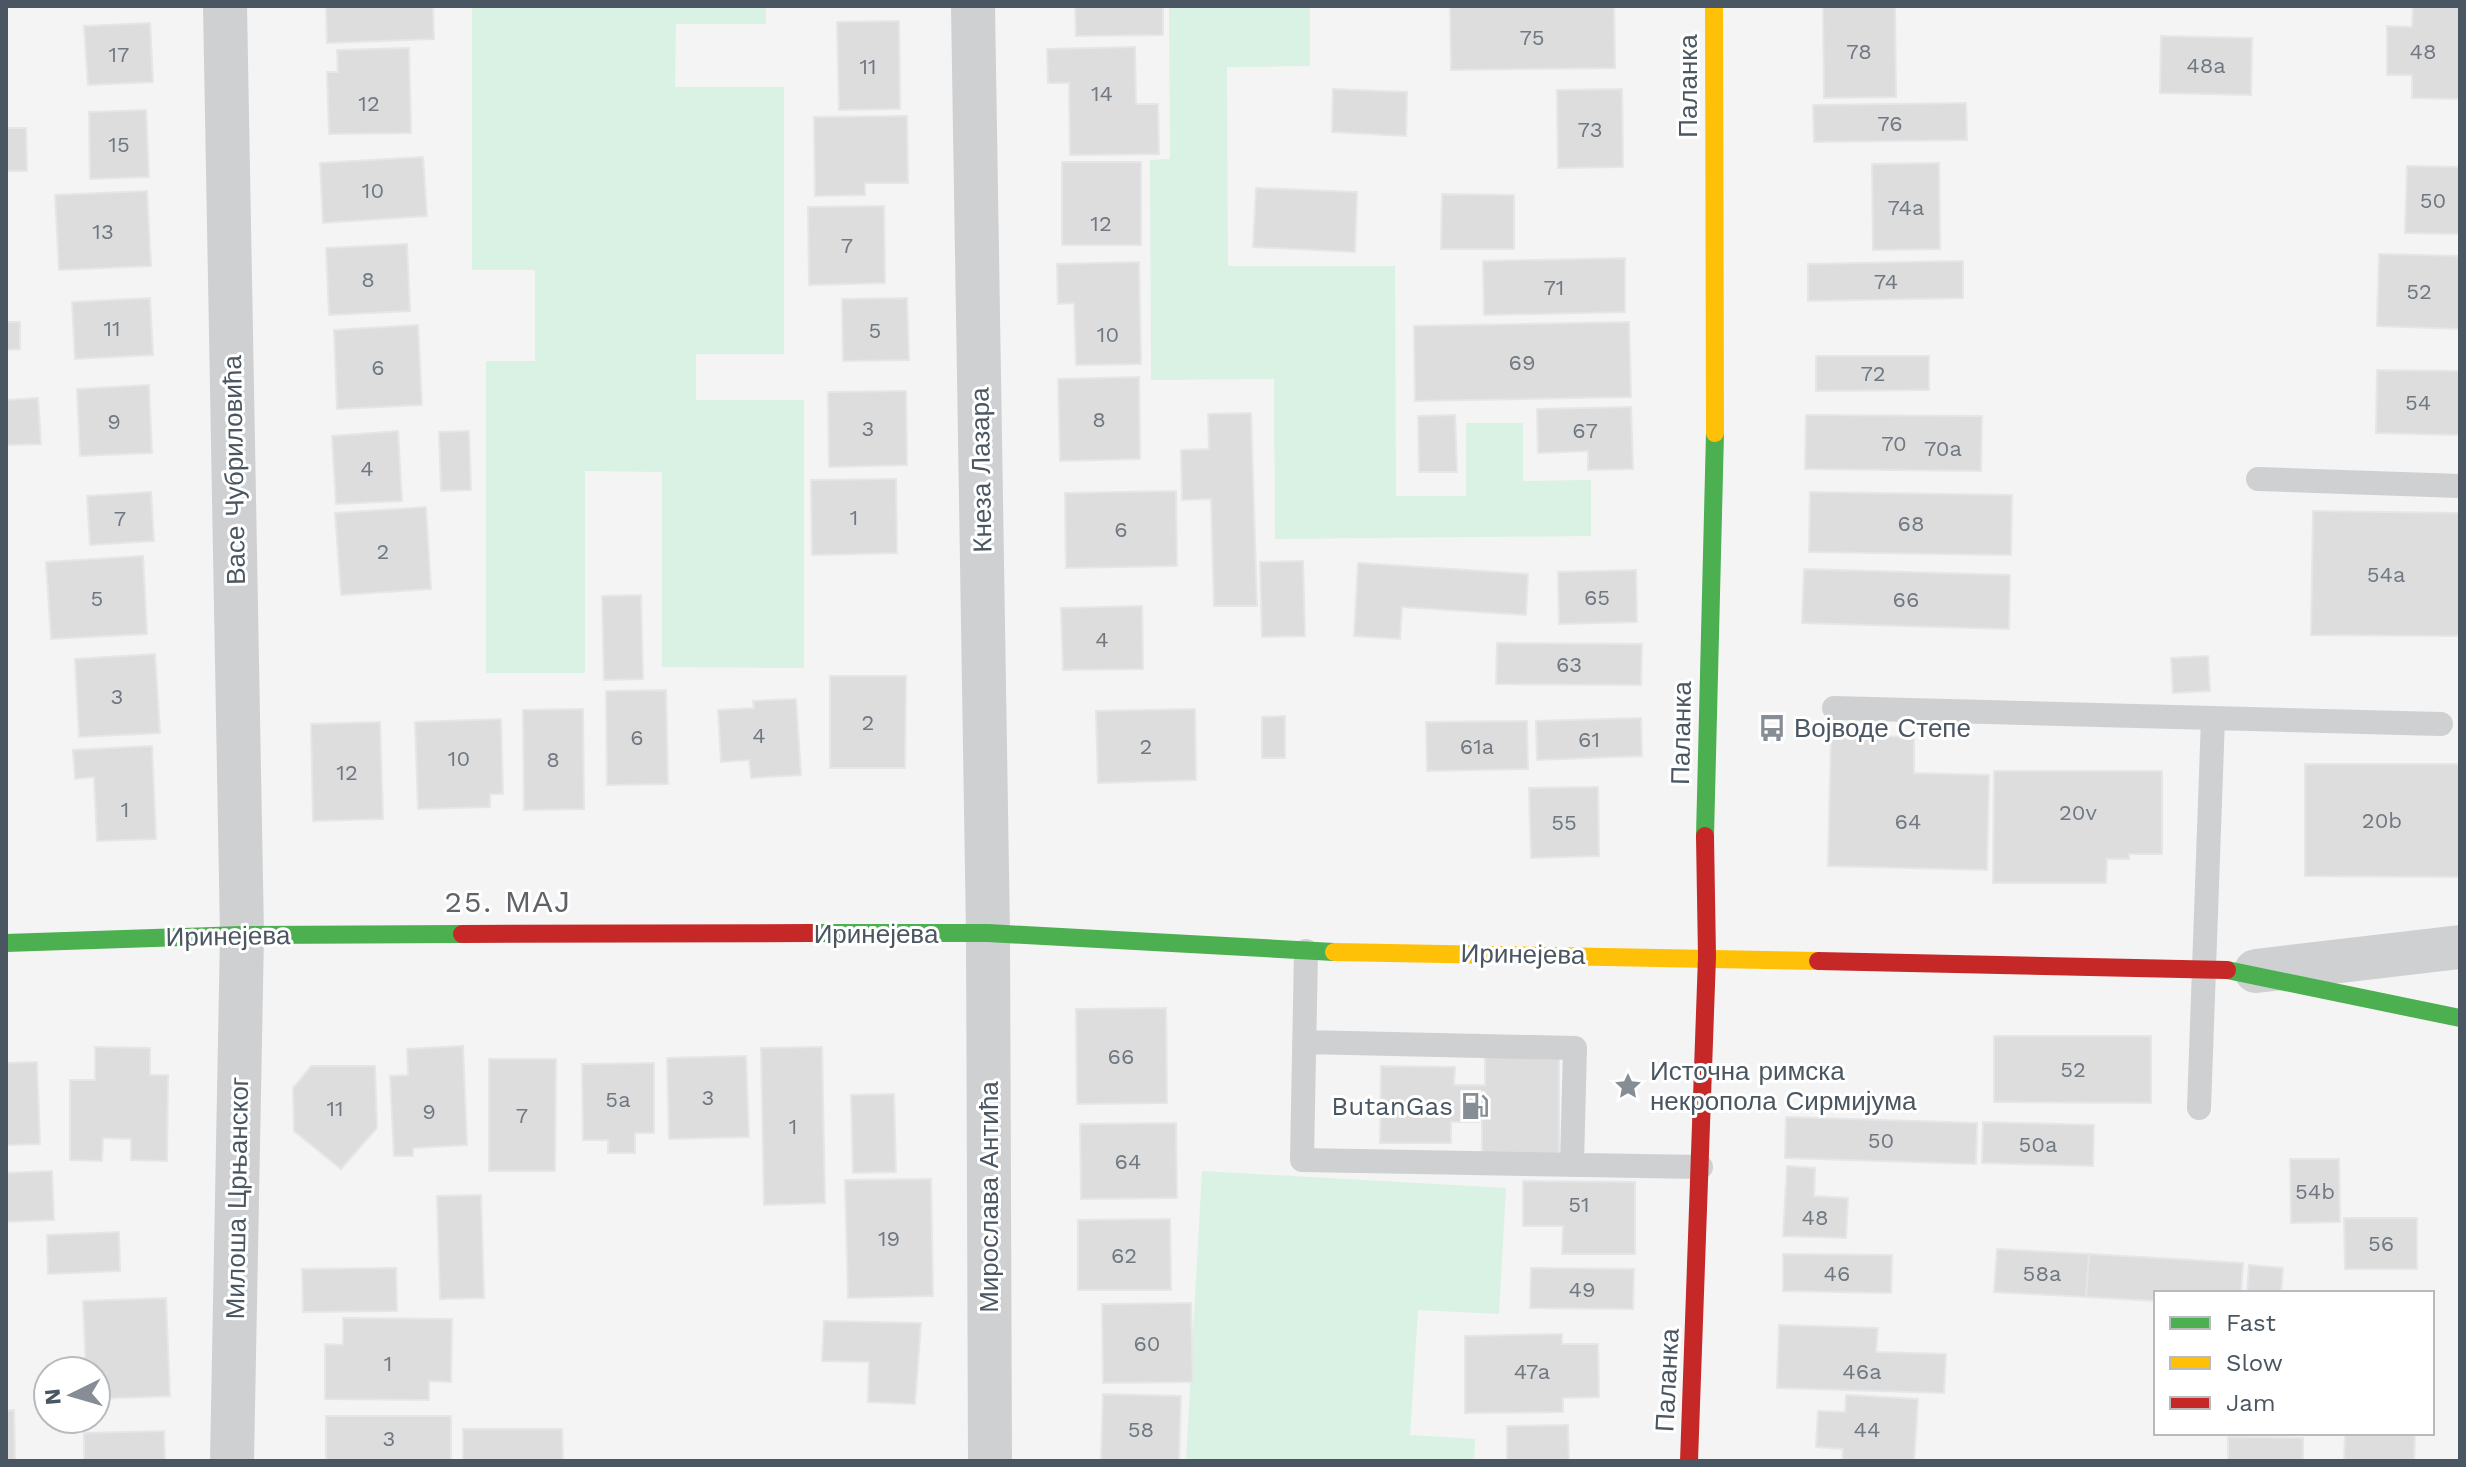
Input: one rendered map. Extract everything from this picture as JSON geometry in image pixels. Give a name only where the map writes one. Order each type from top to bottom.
[{"type":"street","name":"Васе Чубриловића","points":[[225,6],[242,935]]},
{"type":"street","name":"Кнеза Лазара","points":[[973,6],[988,933]]},
{"type":"street","name":"Паланка","points":[[1689,1461],[1707,957],[1705,827],[1716,386],[1714,6]]},
{"type":"street","name":"Иринејева","points":[[19,939],[242,935],[988,933],[1306,951],[1707,957]]},
{"type":"street","name":"Мирослава Антића","points":[[988,933],[990,1461]]},
{"type":"street","name":"Милоша Црњанског","points":[[232,1461],[242,935]]},
{"type":"street","points":[[2248,972],[2460,947]]},
{"type":"street","points":[[1707,957],[2204,968],[2248,972],[2460,1018]]},
{"type":"lane","points":[[2258,479],[2460,486]]},
{"type":"lane","points":[[1834,708],[2441,724]]},
{"type":"lane","points":[[2199,1108],[2213,718]]},
{"type":"lane","points":[[1306,951],[1302,1160],[1701,1167]]},
{"type":"lane","points":[[1304,1042],[1575,1048],[1572,1163]]},
{"type":"green space","points":[[472,6],[766,6],[766,24],[676,24],[675,87],[784,87],[784,354],[696,354],[696,400],[804,400],[804,668],[662,667],[662,472],[585,471],[585,673],[486,673],[486,361],[535,361],[535,270],[472,270]]},
{"type":"green space","points":[[1169,6],[1310,6],[1310,66],[1227,67],[1228,266],[1395,266],[1396,496],[1466,496],[1466,423],[1523,423],[1523,481],[1591,480],[1591,536],[1275,539],[1274,379],[1151,380],[1150,160],[1170,159]]},
{"type":"green space","points":[[1202,1171],[1506,1188],[1499,1314],[1418,1310],[1410,1435],[1475,1439],[1474,1461],[1186,1461]]},
{"type":"building","points":[[326,6],[433,6],[434,39],[327,43]]},
{"type":"building","points":[[1075,6],[1163,6],[1163,35],[1076,36]]},
{"type":"building","points":[[1614,6],[1615,68],[1451,70],[1450,7]]},
{"type":"building","points":[[1823,6],[1895,6],[1896,97],[1824,98]]},
{"type":"building","points":[[2413,6],[2460,6],[2460,99],[2412,98],[2412,75],[2387,75],[2387,26],[2412,27]]},
{"type":"building","points":[[899,21],[900,109],[839,110],[837,22]]},
{"type":"building","points":[[150,23],[153,82],[88,85],[84,26]]},
{"type":"building","points":[[2161,36],[2252,38],[2251,95],[2160,93]]},
{"type":"building","points":[[1135,47],[1136,104],[1158,104],[1159,154],[1070,155],[1069,83],[1048,83],[1047,49]]},
{"type":"building","points":[[409,48],[411,133],[329,134],[327,72],[338,72],[337,50]]},
{"type":"building","points":[[1333,89],[1407,92],[1406,136],[1332,132]]},
{"type":"building","points":[[1622,89],[1623,167],[1558,168],[1557,90]]},
{"type":"building","points":[[1966,103],[1967,140],[1814,142],[1813,105]]},
{"type":"building","points":[[146,110],[149,177],[90,179],[89,112]]},
{"type":"building","points":[[907,116],[908,183],[865,183],[865,195],[815,196],[814,117]]},
{"type":"building","points":[[6,128],[26,128],[27,171],[6,171]]},
{"type":"building","points":[[423,157],[427,216],[323,223],[320,163]]},
{"type":"building","points":[[1062,162],[1141,162],[1141,245],[1062,245]]},
{"type":"building","points":[[1939,163],[1940,249],[1873,250],[1872,164]]},
{"type":"building","points":[[2407,166],[2460,167],[2460,234],[2405,233]]},
{"type":"building","points":[[1256,188],[1357,192],[1355,252],[1253,247]]},
{"type":"building","points":[[147,191],[151,266],[59,270],[55,195]]},
{"type":"building","points":[[1442,194],[1514,195],[1514,249],[1441,249]]},
{"type":"building","points":[[884,206],[885,283],[809,285],[808,207]]},
{"type":"building","points":[[407,244],[410,311],[329,315],[326,248]]},
{"type":"building","points":[[2379,254],[2460,256],[2460,329],[2377,326]]},
{"type":"building","points":[[1625,258],[1625,312],[1484,315],[1483,261]]},
{"type":"building","points":[[1963,261],[1963,298],[1808,301],[1808,264]]},
{"type":"building","points":[[1139,262],[1141,364],[1076,365],[1074,303],[1058,304],[1057,264]]},
{"type":"building","points":[[150,298],[153,355],[75,359],[72,302]]},
{"type":"building","points":[[907,298],[909,360],[843,361],[842,299]]},
{"type":"building","points":[[6,322],[20,322],[20,349],[6,350]]},
{"type":"building","points":[[1629,322],[1631,397],[1415,401],[1414,326]]},
{"type":"building","points":[[418,325],[422,405],[337,409],[334,330]]},
{"type":"building","points":[[1816,356],[1929,356],[1929,390],[1816,391]]},
{"type":"building","points":[[2377,370],[2460,371],[2460,435],[2376,433]]},
{"type":"building","points":[[1139,377],[1140,459],[1060,461],[1058,379]]},
{"type":"building","points":[[149,385],[152,453],[80,456],[77,389]]},
{"type":"building","points":[[906,391],[907,465],[829,467],[828,392]]},
{"type":"building","points":[[38,398],[41,444],[6,445],[6,400]]},
{"type":"building","points":[[1631,407],[1633,469],[1588,470],[1588,451],[1538,453],[1537,409]]},
{"type":"building","points":[[1251,413],[1257,606],[1214,606],[1211,499],[1182,500],[1181,450],[1209,449],[1208,414]]},
{"type":"building","points":[[1455,415],[1457,472],[1419,472],[1418,416]]},
{"type":"building","points":[[1806,415],[1982,416],[1981,471],[1805,469]]},
{"type":"building","points":[[398,431],[402,501],[336,504],[332,436]]},
{"type":"building","points":[[469,431],[471,490],[441,491],[439,432]]},
{"type":"building","points":[[896,479],[897,553],[812,555],[811,480]]},
{"type":"building","points":[[1176,491],[1177,566],[1066,568],[1065,493]]},
{"type":"building","points":[[151,492],[154,541],[90,545],[87,496]]},
{"type":"building","points":[[1810,492],[2012,495],[2011,555],[1809,552]]},
{"type":"building","points":[[426,507],[431,589],[341,595],[335,513]]},
{"type":"building","points":[[2313,511],[2460,513],[2460,636],[2311,635]]},
{"type":"building","points":[[143,556],[147,634],[51,639],[46,562]]},
{"type":"building","points":[[1303,561],[1305,636],[1262,637],[1260,562]]},
{"type":"building","points":[[1358,563],[1528,574],[1526,615],[1402,607],[1400,639],[1354,636]]},
{"type":"building","points":[[1804,569],[2010,575],[2009,629],[1802,623]]},
{"type":"building","points":[[1636,570],[1637,622],[1559,624],[1558,572]]},
{"type":"building","points":[[641,595],[643,679],[604,680],[602,596]]},
{"type":"building","points":[[1142,606],[1143,669],[1063,670],[1061,608]]},
{"type":"building","points":[[1497,643],[1642,644],[1641,685],[1496,684]]},
{"type":"building","points":[[155,654],[160,733],[79,737],[75,659]]},
{"type":"building","points":[[2208,656],[2210,691],[2173,693],[2171,658]]},
{"type":"building","points":[[830,676],[906,676],[905,768],[830,768]]},
{"type":"building","points":[[666,690],[668,784],[607,785],[606,691]]},
{"type":"building","points":[[796,699],[801,775],[751,778],[749,760],[721,762],[718,710],[754,708],[753,701]]},
{"type":"building","points":[[583,709],[584,809],[524,810],[523,710]]},
{"type":"building","points":[[1195,709],[1196,780],[1098,783],[1096,711]]},
{"type":"building","points":[[1285,716],[1285,758],[1262,758],[1262,717]]},
{"type":"building","points":[[1641,718],[1642,756],[1537,760],[1536,721]]},
{"type":"building","points":[[501,719],[503,794],[490,794],[490,807],[418,809],[415,722]]},
{"type":"building","points":[[1527,721],[1528,769],[1427,771],[1426,722]]},
{"type":"building","points":[[380,722],[383,819],[313,821],[311,724]]},
{"type":"building","points":[[1831,735],[1914,737],[1914,773],[1989,775],[1987,870],[1828,866]]},
{"type":"building","points":[[152,746],[156,839],[97,841],[94,777],[75,779],[73,750]]},
{"type":"building","points":[[2305,764],[2460,764],[2460,877],[2305,876]]},
{"type":"building","points":[[1994,771],[2162,771],[2162,854],[2129,854],[2129,859],[2107,859],[2106,883],[1993,883]]},
{"type":"building","points":[[1598,787],[1599,856],[1531,858],[1529,788]]},
{"type":"building","points":[[1166,1008],[1167,1103],[1077,1104],[1076,1009]]},
{"type":"building","points":[[1994,1036],[2151,1036],[2151,1103],[1994,1102]]},
{"type":"building","points":[[463,1046],[467,1145],[413,1148],[413,1156],[394,1156],[390,1076],[408,1075],[407,1049]]},
{"type":"building","points":[[95,1047],[150,1048],[150,1075],[168,1075],[167,1161],[131,1160],[131,1139],[103,1138],[102,1161],[70,1160],[70,1080],[95,1080]]},
{"type":"building","points":[[822,1047],[825,1203],[764,1205],[761,1048]]},
{"type":"building","points":[[746,1056],[749,1137],[669,1139],[667,1058]]},
{"type":"building","points":[[1485,1057],[1559,1057],[1559,1155],[1482,1155],[1482,1122],[1451,1122],[1451,1143],[1380,1143],[1381,1066],[1455,1067],[1454,1085],[1485,1085]]},
{"type":"building","points":[[489,1059],[556,1059],[555,1171],[489,1171]]},
{"type":"building","points":[[37,1062],[40,1144],[6,1145],[6,1063]]},
{"type":"building","points":[[654,1063],[654,1133],[635,1133],[635,1153],[608,1153],[608,1140],[583,1140],[582,1064]]},
{"type":"building","points":[[311,1066],[375,1066],[377,1128],[341,1169],[294,1131],[293,1088]]},
{"type":"building","points":[[894,1094],[896,1172],[853,1173],[851,1095]]},
{"type":"building","points":[[1786,1117],[1977,1123],[1976,1164],[1785,1158]]},
{"type":"building","points":[[1983,1122],[2094,1125],[2093,1166],[1982,1163]]},
{"type":"building","points":[[1176,1123],[1177,1198],[1081,1199],[1080,1124]]},
{"type":"building","points":[[2290,1159],[2339,1159],[2340,1222],[2291,1223]]},
{"type":"building","points":[[1787,1166],[1815,1168],[1814,1196],[1848,1198],[1846,1238],[1783,1236]]},
{"type":"building","points":[[52,1171],[54,1220],[6,1222],[6,1173]]},
{"type":"building","points":[[931,1179],[933,1296],[848,1298],[845,1180]]},
{"type":"building","points":[[1523,1181],[1635,1182],[1635,1254],[1562,1254],[1563,1226],[1523,1226]]},
{"type":"building","points":[[481,1195],[484,1298],[440,1299],[437,1196]]},
{"type":"building","points":[[2344,1218],[2417,1218],[2417,1269],[2345,1269]]},
{"type":"building","points":[[1170,1219],[1171,1290],[1078,1290],[1078,1220]]},
{"type":"building","points":[[119,1232],[120,1271],[48,1274],[47,1235]]},
{"type":"building","points":[[1997,1249],[2089,1254],[2086,1297],[1994,1292]]},
{"type":"building","points":[[1783,1254],[1892,1255],[1891,1293],[1783,1291]]},
{"type":"building","points":[[2089,1254],[2243,1263],[2241,1291],[2154,1291],[2154,1301],[2086,1297]]},
{"type":"building","points":[[2249,1265],[2283,1268],[2281,1291],[2247,1291]]},
{"type":"building","points":[[396,1268],[397,1311],[303,1312],[302,1269]]},
{"type":"building","points":[[1531,1268],[1634,1269],[1633,1309],[1530,1308]]},
{"type":"building","points":[[166,1298],[170,1396],[112,1398],[112,1355],[85,1355],[83,1301]]},
{"type":"building","points":[[1191,1303],[1193,1382],[1103,1383],[1102,1304]]},
{"type":"building","points":[[343,1318],[452,1319],[451,1382],[429,1381],[429,1400],[325,1399],[325,1344],[343,1345]]},
{"type":"building","points":[[824,1321],[921,1323],[915,1404],[868,1402],[869,1362],[822,1361]]},
{"type":"building","points":[[1779,1325],[1878,1328],[1876,1352],[1946,1354],[1944,1393],[1777,1388]]},
{"type":"building","points":[[1562,1334],[1562,1344],[1598,1344],[1599,1397],[1563,1398],[1563,1412],[1465,1413],[1465,1336]]},
{"type":"building","points":[[1103,1394],[1181,1396],[1179,1461],[1101,1461]]},
{"type":"building","points":[[1846,1395],[1918,1399],[1914,1461],[1842,1461],[1843,1449],[1816,1447],[1818,1411],[1845,1412]]},
{"type":"building","points":[[14,1410],[15,1461],[6,1461],[6,1411]]},
{"type":"building","points":[[326,1416],[451,1416],[451,1461],[326,1461]]},
{"type":"building","points":[[1568,1425],[1569,1461],[1507,1461],[1507,1426]]},
{"type":"building","points":[[463,1429],[562,1429],[563,1461],[463,1461]]},
{"type":"building","points":[[164,1431],[165,1461],[84,1461],[84,1435],[112,1435],[112,1432]]},
{"type":"building","points":[[2345,1435],[2415,1435],[2414,1461],[2344,1461]]},
{"type":"building","points":[[2228,1437],[2303,1438],[2303,1461],[2228,1461]]},
{"type":"traffic: fast","points":[[1705,836],[1715,433]]},
{"type":"traffic: fast","points":[[811,933],[988,933],[1334,952]]},
{"type":"traffic: fast","points":[[6,943],[242,935],[462,934]]},
{"type":"traffic: fast","points":[[2227,970],[2460,1018]]},
{"type":"traffic: slow","points":[[1714,6],[1715,433]]},
{"type":"traffic: slow","points":[[1334,952],[1818,961]]},
{"type":"traffic: jam","points":[[1689,1461],[1707,957],[1705,836]]},
{"type":"traffic: jam","points":[[462,934],[811,933]]},
{"type":"traffic: jam","points":[[1818,961],[2227,970]]},
{"type":"place","name":"Војводе Степе","points":[[1772,728]]},
{"type":"place","name":"Источна римска некропола Сирмијума","points":[[1628,1086]]},
{"type":"place","name":"ButanGas","points":[[1475,1106]]},
{"type":"district","name":"25. МАЈ","points":[[508,901]]}]
